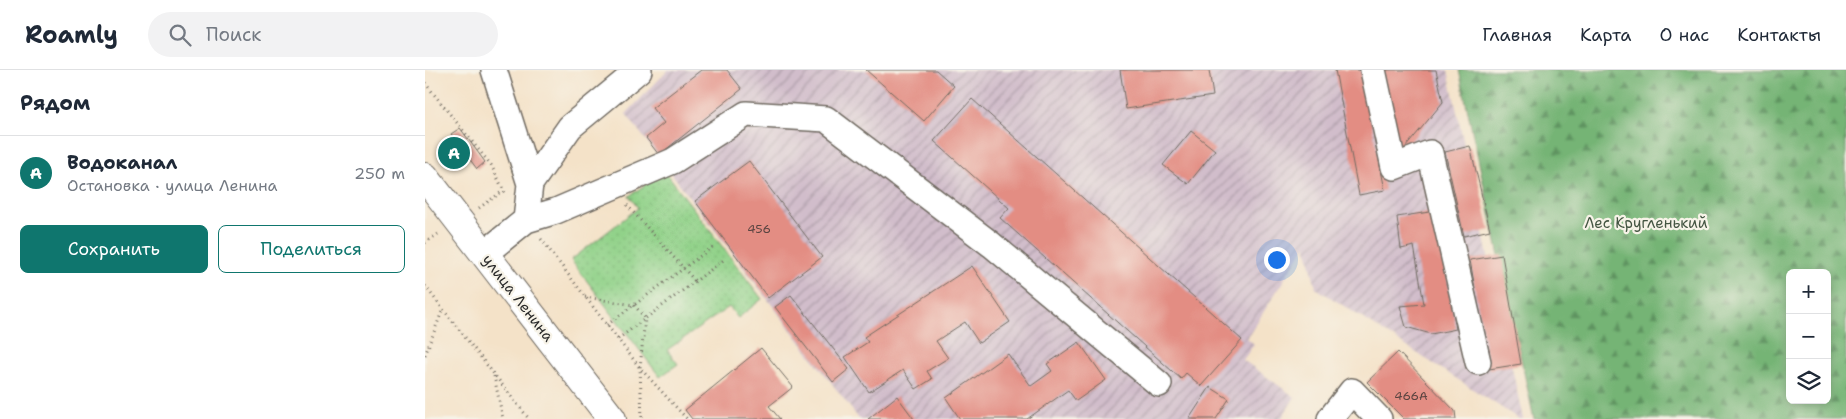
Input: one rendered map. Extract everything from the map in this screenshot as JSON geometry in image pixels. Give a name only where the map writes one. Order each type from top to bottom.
[{"type":"main road","name":"улица Ленина","points":[[425,177],[612,419]]},
{"type":"lane","points":[[494,70],[530,184],[527,220]]},
{"type":"lane","points":[[530,184],[570,128],[639,70]]},
{"type":"lane","points":[[1373,70],[1394,167],[1430,153],[1478,362]]},
{"type":"lane","points":[[484,254],[527,220],[556,211],[673,161],[746,114],[826,119],[991,245],[1159,384]]},
{"type":"lane","points":[[1330,419],[1352,391],[1379,419]]},
{"type":"path","points":[[425,83],[491,165],[503,191],[640,368],[687,419]]},
{"type":"path","points":[[611,187],[695,281]]},
{"type":"path","points":[[607,325],[715,245]]},
{"type":"path","points":[[618,339],[725,259]]},
{"type":"path","points":[[425,286],[529,419]]},
{"type":"path","points":[[584,296],[634,305],[645,318],[640,368],[642,419]]},
{"type":"path","points":[[425,355],[443,309]]},
{"type":"path","points":[[493,373],[503,419]]},
{"type":"shaded area","points":[[668,70],[1448,70],[1523,419],[1519,419],[1316,288],[1306,245],[1247,338],[1254,344],[1243,360],[1295,397],[1281,419],[859,419],[626,114]]},
{"type":"green space","name":"Лес Кругленький","points":[[1459,70],[1846,70],[1846,419],[1534,419]]},
{"type":"green space","points":[[665,171],[762,299],[738,318],[729,307],[667,350],[678,364],[660,377],[571,260],[638,208],[629,196]]},
{"type":"building","points":[[701,70],[727,70],[742,89],[659,155],[646,138],[664,123],[652,108]]},
{"type":"building","points":[[866,70],[936,70],[954,86],[924,121]]},
{"type":"building","points":[[1120,70],[1209,70],[1213,96],[1126,109]]},
{"type":"building","points":[[1335,70],[1361,70],[1385,190],[1359,195]]},
{"type":"building","points":[[1382,70],[1436,70],[1443,102],[1400,154]]},
{"type":"building","points":[[972,99],[1242,340],[1201,386],[1186,373],[1181,379],[1000,218],[1009,208],[934,141]]},
{"type":"building","points":[[460,128],[485,162],[477,169],[451,134]]},
{"type":"building","points":[[1191,131],[1215,150],[1188,184],[1163,165]]},
{"type":"building","points":[[1470,146],[1490,230],[1464,236],[1445,152]]},
{"type":"building","points":[[749,161],[822,257],[768,298],[695,201]]},
{"type":"building","points":[[1436,211],[1456,329],[1431,334],[1406,327],[1400,306],[1424,304],[1414,246],[1401,249],[1397,217]]},
{"type":"building","points":[[1502,255],[1521,364],[1489,369],[1470,260]]},
{"type":"building","points":[[972,266],[1010,322],[979,343],[965,322],[936,341],[948,358],[927,371],[932,379],[916,389],[903,370],[869,392],[845,357],[868,342],[864,337]]},
{"type":"building","points":[[791,295],[849,369],[833,382],[775,307]]},
{"type":"building","points":[[1079,342],[1106,380],[1076,401],[1068,390],[1027,419],[960,419],[946,398],[1008,354],[1031,386],[1052,371],[1047,364]]},
{"type":"building","points":[[761,348],[793,387],[769,406],[780,419],[692,419],[685,410]]},
{"type":"building","points":[[1398,352],[1455,411],[1456,419],[1404,419],[1367,382]]},
{"type":"building","points":[[1210,387],[1229,399],[1216,419],[1189,419]]},
{"type":"building","points":[[897,396],[914,419],[868,419]]},
{"type":"place","name":"Водоканал","points":[[454,153]]}]
